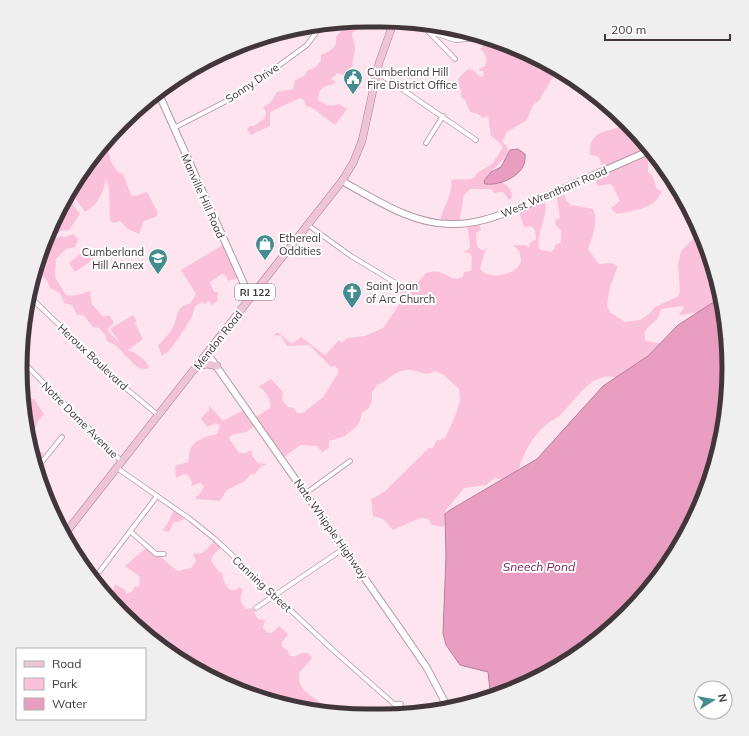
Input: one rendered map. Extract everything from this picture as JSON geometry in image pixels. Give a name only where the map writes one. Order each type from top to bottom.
[{"type":"main road","name":"Mendon Road","points":[[68,530],[342,182],[353,164],[362,141],[377,72],[392,28]]},
{"type":"main road","name":"Manville Hill Road","points":[[160,97],[230,256],[248,293],[252,297]]},
{"type":"main road","name":"West Wrentham Road","points":[[342,182],[411,215],[443,224],[464,224],[495,217],[517,209],[645,152]]},
{"type":"main road","name":"Nate Whipple Highway","points":[[207,353],[427,668],[445,703]]},
{"type":"main road","points":[[198,366],[207,364],[217,366]]},
{"type":"street","name":"Sonny Drive","points":[[174,128],[240,94],[307,45],[317,31]]},
{"type":"street","points":[[428,32],[455,40],[469,39]]},
{"type":"street","points":[[428,32],[456,59]]},
{"type":"street","points":[[377,72],[476,140]]},
{"type":"street","points":[[426,143],[443,116]]},
{"type":"street","points":[[308,225],[351,256],[404,288]]},
{"type":"street","name":"Heroux Boulevard","points":[[34,301],[123,386],[158,415]]},
{"type":"street","name":"Notre Dame Avenue","points":[[27,366],[119,465]]},
{"type":"street","points":[[41,463],[62,437]]},
{"type":"street","points":[[306,493],[350,461]]},
{"type":"street","name":"Canning Street","points":[[119,465],[157,496],[215,539],[276,595],[334,652],[394,704],[401,704]]},
{"type":"street","points":[[100,571],[157,496]]},
{"type":"street","points":[[131,532],[156,554],[164,554]]},
{"type":"street","points":[[256,608],[343,549]]},
{"type":"green space","points":[[343,28],[357,29],[352,33],[355,49],[352,62],[353,66],[349,69],[348,77],[338,73],[331,79],[336,82],[320,90],[319,93],[318,100],[323,103],[328,105],[339,104],[347,109],[335,125],[311,107],[307,107],[303,99],[300,98],[270,112],[270,126],[251,135],[247,129],[265,118],[266,112],[263,107],[270,103],[277,92],[293,89],[295,80],[304,76],[308,70],[315,68],[321,60],[321,55],[330,50],[336,44],[336,37]]},
{"type":"green space","points":[[483,43],[491,45],[532,62],[554,74],[539,101],[533,105],[527,120],[507,132],[502,142],[507,146],[509,153],[488,175],[492,184],[502,182],[508,187],[512,197],[509,200],[503,192],[494,193],[491,189],[470,189],[464,195],[459,223],[440,222],[449,196],[451,180],[474,178],[477,173],[492,164],[502,149],[502,145],[491,136],[488,116],[483,118],[478,114],[470,112],[465,100],[461,97],[458,79],[468,69],[473,70],[480,77],[484,76],[483,71],[479,71],[479,69],[485,66],[486,61],[484,52],[480,49]]},
{"type":"green space","points":[[622,127],[646,153],[644,154],[648,161],[648,172],[652,175],[657,189],[662,191],[659,197],[649,206],[617,214],[611,208],[620,201],[612,185],[609,184],[598,186],[594,178],[604,170],[598,156],[590,155],[593,139],[596,135]]},
{"type":"green space","points":[[107,148],[114,167],[123,174],[131,195],[135,196],[147,192],[158,213],[156,217],[144,221],[139,234],[128,229],[120,221],[115,223],[110,221],[109,188],[106,179],[100,198],[90,209],[85,212],[74,196],[97,160]]},
{"type":"green space","points":[[563,190],[566,200],[571,205],[593,209],[595,213],[593,235],[588,249],[599,264],[612,263],[618,266],[610,287],[607,306],[610,312],[625,322],[640,320],[650,313],[655,307],[677,297],[680,292],[678,265],[681,251],[695,237],[704,258],[716,307],[715,309],[681,315],[679,314],[684,308],[682,306],[661,309],[655,322],[647,328],[645,336],[646,341],[664,344],[621,379],[610,377],[601,378],[585,388],[565,411],[548,423],[532,440],[522,459],[518,473],[506,480],[495,478],[486,485],[464,488],[446,510],[444,527],[432,525],[428,519],[420,518],[393,530],[383,519],[373,516],[371,498],[374,498],[385,491],[429,448],[433,448],[436,441],[445,438],[456,414],[460,400],[459,389],[444,375],[435,371],[428,374],[413,370],[405,370],[377,385],[372,393],[372,401],[368,409],[362,413],[359,424],[345,436],[329,441],[329,448],[322,452],[317,446],[301,445],[281,459],[256,424],[246,432],[232,435],[229,438],[239,453],[246,453],[251,450],[253,457],[258,463],[268,464],[261,466],[255,474],[251,474],[245,481],[227,490],[220,501],[197,499],[195,497],[199,495],[204,486],[200,483],[191,486],[192,482],[188,475],[184,474],[176,478],[175,466],[188,462],[191,448],[195,442],[202,438],[217,434],[220,425],[216,423],[207,427],[201,418],[209,410],[209,405],[223,421],[243,410],[253,419],[270,408],[270,402],[267,396],[261,388],[258,387],[271,379],[283,392],[282,400],[288,407],[294,408],[297,413],[303,413],[323,397],[338,373],[338,369],[335,366],[331,367],[309,345],[287,346],[281,336],[275,335],[270,339],[277,332],[292,344],[301,337],[325,355],[338,341],[343,342],[347,338],[365,336],[383,328],[401,302],[400,286],[407,289],[413,288],[426,273],[429,272],[439,272],[456,279],[463,276],[464,272],[471,271],[472,256],[469,253],[463,252],[468,250],[470,247],[467,223],[479,221],[481,230],[476,233],[477,246],[481,250],[488,249],[485,251],[480,269],[489,275],[506,274],[512,271],[517,268],[521,261],[519,251],[513,245],[525,245],[529,248],[530,243],[536,239],[535,230],[531,226],[524,227],[518,209],[543,199],[546,208],[539,235],[539,246],[540,250],[551,252],[555,245],[561,242],[561,231],[555,224],[556,219],[560,218],[556,193]]},
{"type":"green space","points":[[70,202],[80,214],[69,230],[61,231],[54,236]]},
{"type":"green space","points":[[73,234],[78,239],[75,247],[66,249],[56,259],[55,277],[66,295],[76,295],[90,291],[92,304],[103,317],[109,315],[114,323],[108,328],[108,331],[121,344],[110,329],[133,315],[137,321],[135,323],[143,339],[128,350],[143,359],[148,364],[149,367],[147,369],[137,367],[115,345],[107,341],[105,335],[99,328],[93,327],[83,315],[77,315],[72,305],[64,303],[59,293],[50,288],[47,281],[40,275],[52,240],[60,236],[65,237]]},
{"type":"green space","points":[[223,245],[238,278],[228,281],[226,276],[222,274],[210,282],[214,292],[218,292],[217,301],[212,305],[209,301],[204,304],[202,302],[195,306],[192,317],[176,342],[169,351],[162,356],[158,346],[171,331],[179,310],[185,305],[190,304],[196,294],[181,270]]},
{"type":"green space","points":[[86,249],[94,259],[75,272],[69,263]]},
{"type":"green space","points":[[29,397],[34,399],[44,414],[38,421],[34,433]]},
{"type":"green space","points":[[37,450],[44,454],[40,459]]},
{"type":"green space","points":[[175,509],[184,516],[183,520],[173,523],[169,532],[162,530],[166,526]]},
{"type":"green space","points":[[216,540],[222,547],[213,555],[211,561],[219,572],[223,573],[223,580],[230,590],[235,590],[239,587],[243,590],[241,600],[246,609],[256,608],[254,611],[259,619],[265,620],[263,628],[268,633],[272,633],[279,626],[286,632],[288,635],[282,642],[282,646],[288,651],[289,655],[293,657],[302,653],[308,653],[312,658],[299,673],[301,686],[307,693],[328,706],[301,702],[258,691],[217,674],[160,639],[113,594],[115,584],[125,590],[126,594],[133,591],[135,586],[138,587],[140,584],[139,576],[125,566],[146,548],[155,552],[178,571],[191,568],[196,561],[193,554],[205,551]]},
{"type":"green space","points":[[88,563],[97,572],[96,574]]},
{"type":"water","points":[[518,149],[525,154],[525,161],[518,173],[506,181],[485,184],[484,181],[491,172],[501,167],[510,150]]},
{"type":"water","name":"Sneech Pond","points":[[715,301],[719,323],[722,368],[719,413],[704,478],[687,519],[652,576],[622,609],[589,639],[532,674],[490,691],[488,672],[460,665],[446,645],[443,633],[446,557],[445,514],[537,459],[603,386],[648,356],[678,325]]},
{"type":"place","name":"Cumberland Hill Fire District Office","points":[[353,95]]},
{"type":"place","name":"Ethereal Oddities","points":[[265,261]]},
{"type":"place","name":"Cumberland Hill Annex","points":[[158,275]]},
{"type":"place","name":"Saint Joan of Arc Church","points":[[352,309]]}]
